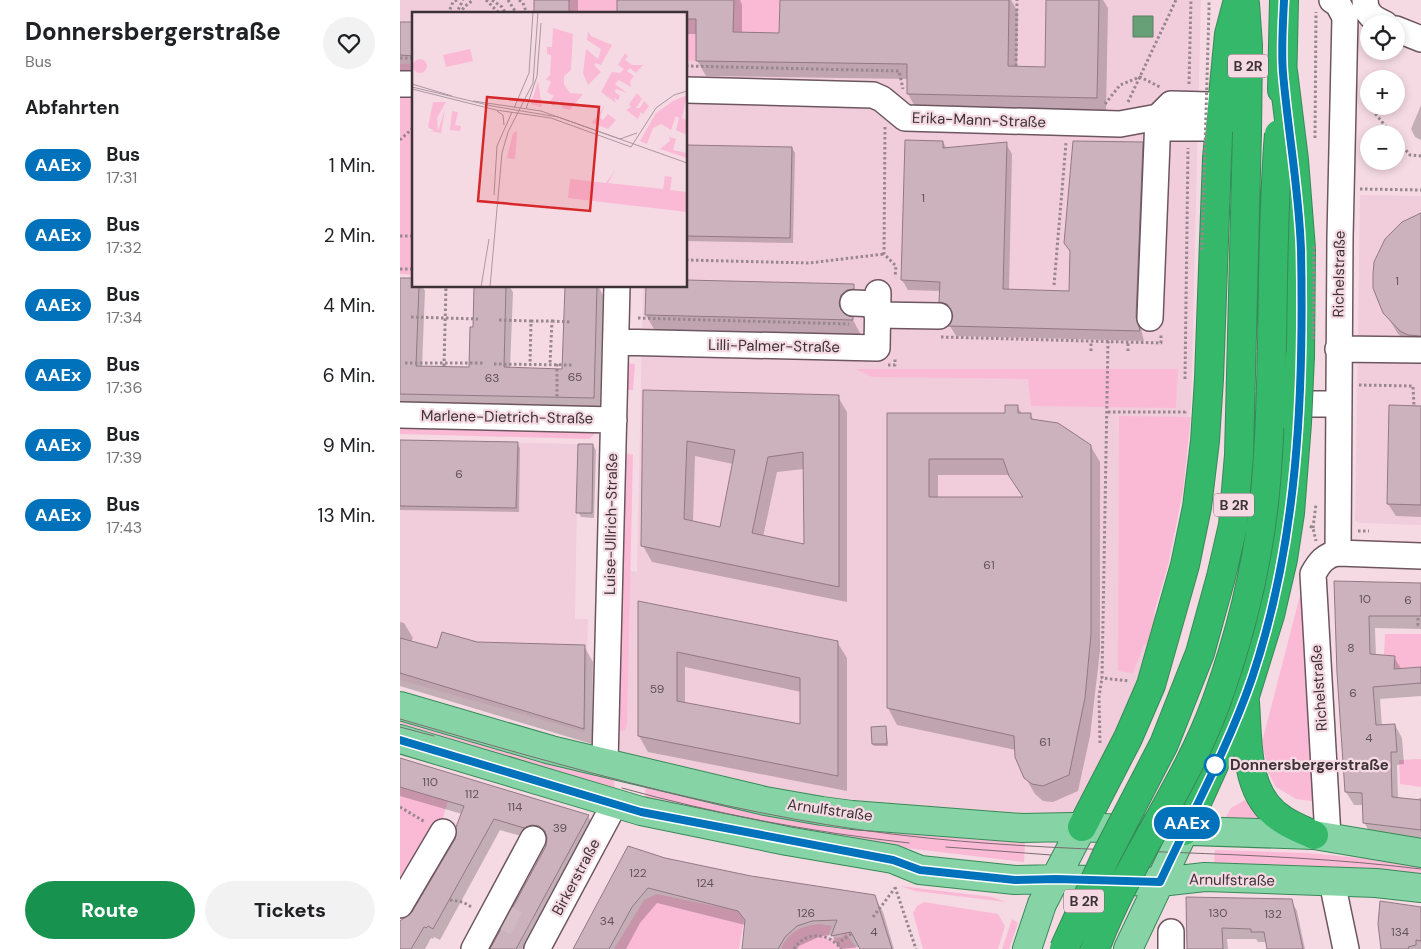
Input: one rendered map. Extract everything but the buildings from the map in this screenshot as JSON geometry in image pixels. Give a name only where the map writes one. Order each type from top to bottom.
[{"type":"highway","points":[[1082,827],[1128,738],[1151,685],[1187,557],[1201,478],[1207,419],[1217,158],[1229,34],[1238,0]]},
{"type":"highway","name":"B 2R","points":[[1064,949],[1107,854],[1164,744],[1185,692],[1210,622],[1233,525],[1239,455],[1242,352],[1248,45],[1244,0]]},
{"type":"highway","name":"B 2R","points":[[1095,949],[1138,857],[1196,750],[1216,701],[1250,582],[1261,523],[1268,455],[1274,197],[1283,71],[1284,0]]},
{"type":"highway","points":[[1184,831],[1244,699],[1270,615],[1283,558],[1290,513],[1301,249],[1294,160],[1283,71]]},
{"type":"highway","points":[[1244,699],[1249,759],[1260,796],[1264,803],[1282,819],[1321,836]]},
{"type":"main road","name":"Arnulfstraße","points":[[400,706],[551,750],[765,801],[852,815],[1022,828],[1082,827],[1321,836],[1421,853]]},
{"type":"main road","name":"Arnulfstraße","points":[[400,740],[614,805],[780,840],[893,860],[920,870],[1015,880],[1056,879],[1160,882],[1204,878],[1376,883],[1421,888]]},
{"type":"main road","points":[[1027,949],[1042,904],[1082,827]]},
{"type":"main road","points":[[1128,949],[1184,831]]},
{"type":"street","name":"Richelstraße","points":[[1321,836],[1312,584],[1313,574],[1318,565],[1330,554],[1338,553],[1338,349],[1342,187],[1352,10]]},
{"type":"street","points":[[1405,33],[1421,39]]},
{"type":"street","name":"Erika-Mann-Straße","points":[[688,90],[893,97],[905,118],[1068,122],[1110,117],[1158,117]]},
{"type":"street","points":[[1158,117],[1166,128],[1198,116]]},
{"type":"street","points":[[1156,320],[1158,117]]},
{"type":"street","name":"Luise-Ullrich-Straße","points":[[605,762],[617,288]]},
{"type":"street","points":[[878,298],[935,326]]},
{"type":"street","name":"Lilli-Palmer-Straße","points":[[616,342],[877,348],[878,298]]},
{"type":"street","points":[[1338,349],[1421,350]]},
{"type":"street","points":[[1295,413],[1338,394]]},
{"type":"street","name":"Marlene-Dietrich-Straße","points":[[400,415],[614,420]]},
{"type":"street","points":[[1338,553],[1421,556]]},
{"type":"street","name":"Birkerstraße","points":[[536,939],[614,805]]},
{"type":"street","points":[[400,905],[443,832]]},
{"type":"street","points":[[474,949],[533,839]]},
{"type":"street","points":[[1332,882],[1346,949]]},
{"type":"path","points":[[449,12],[453,2],[457,0]]},
{"type":"path","points":[[457,12],[463,0]]},
{"type":"path","points":[[461,12],[473,0]]},
{"type":"path","points":[[486,0],[501,12]]},
{"type":"path","points":[[492,0],[502,7],[502,12]]},
{"type":"path","points":[[508,0],[516,12]]},
{"type":"path","points":[[519,0],[523,3],[526,12]]},
{"type":"path","points":[[1016,66],[1017,0]]},
{"type":"path","points":[[1110,117],[1140,77],[1176,0]]},
{"type":"path","points":[[1185,383],[1198,116],[1190,0]]},
{"type":"path","points":[[1202,250],[1209,0]]},
{"type":"path","points":[[1316,52],[1352,10]]},
{"type":"path","points":[[638,318],[878,298],[896,266],[884,254],[885,120],[900,71],[688,66]]},
{"type":"path","points":[[1110,117],[1120,85],[1140,77]]},
{"type":"path","points":[[1376,115],[1385,125]]},
{"type":"path","points":[[1054,286],[1068,122]]},
{"type":"path","points":[[400,140],[402,135]]},
{"type":"path","points":[[1405,149],[1410,154],[1421,156]]},
{"type":"path","points":[[1342,187],[1421,190]]},
{"type":"path","points":[[1313,341],[1314,246]]},
{"type":"path","points":[[688,260],[809,263],[884,254]]},
{"type":"path","points":[[444,365],[446,288]]},
{"type":"path","points":[[411,317],[478,319]]},
{"type":"path","points":[[499,320],[570,322]]},
{"type":"path","points":[[935,326],[1091,341],[1160,342],[1156,320]]},
{"type":"path","points":[[530,364],[531,321]]},
{"type":"path","points":[[550,364],[552,321]]},
{"type":"path","points":[[1091,341],[1091,350]]},
{"type":"path","points":[[1100,751],[1099,698],[1102,678],[1108,341]]},
{"type":"path","points":[[1128,342],[1128,351]]},
{"type":"path","points":[[886,365],[895,365],[896,356]]},
{"type":"path","points":[[408,364],[480,365]]},
{"type":"path","points":[[557,364],[557,398]]},
{"type":"path","points":[[496,365],[572,365]]},
{"type":"path","points":[[1338,394],[1413,386],[1414,406]]},
{"type":"path","points":[[1108,412],[1185,412],[1185,403]]},
{"type":"path","points":[[1310,527],[1313,528],[1315,542]]},
{"type":"path","points":[[1418,618],[1418,625],[1421,625]]},
{"type":"path","points":[[1102,678],[1134,681]]},
{"type":"path","points":[[400,807],[443,832]]},
{"type":"path","points":[[872,917],[895,887],[916,949]]},
{"type":"path","points":[[837,944],[851,934]]},
{"type":"path","points":[[794,949],[804,939],[812,936],[830,939],[841,949]]},
{"type":"shaded area","points":[[400,0],[1201,0],[1191,406],[1154,612],[1165,614],[1118,732],[1072,812],[1063,817],[860,808],[617,755],[614,719],[620,718],[623,569],[637,572],[643,288],[688,288],[688,12],[412,12],[412,81],[400,81]]},
{"type":"shaded area","points":[[569,0],[617,0],[617,12],[569,12]]},
{"type":"shaded area","points":[[734,0],[780,0],[779,33],[733,32]]},
{"type":"shaded area","points":[[1133,16],[1153,16],[1153,37],[1133,37]]},
{"type":"shaded area","points":[[688,19],[696,19],[696,61],[688,60]]},
{"type":"shaded area","points":[[400,64],[412,64],[412,71],[400,70]]},
{"type":"shaded area","points":[[400,91],[412,91],[412,275],[400,274]]},
{"type":"shaded area","points":[[1360,195],[1421,196],[1421,525],[1360,523],[1355,521]]},
{"type":"shaded area","points":[[624,363],[635,364],[633,390],[623,390]]},
{"type":"shaded area","points":[[855,369],[1178,369],[1176,408],[1031,406],[1028,379],[872,377]]},
{"type":"shaded area","points":[[1119,416],[1191,417],[1183,491],[1168,566],[1154,613],[1153,644],[1144,645],[1133,673],[1118,671]]},
{"type":"shaded area","points":[[400,427],[594,427],[594,435],[589,439],[400,434]]},
{"type":"shaded area","points":[[400,440],[578,444],[575,619],[588,619],[585,732],[400,680]]},
{"type":"shaded area","points":[[626,453],[633,455],[627,725],[624,731],[614,730],[614,719],[620,718]]},
{"type":"shaded area","points":[[1304,580],[1317,802],[1296,799],[1276,787],[1268,772],[1262,742]]},
{"type":"shaded area","points":[[1385,634],[1421,634],[1421,667],[1394,669],[1395,656],[1384,655]]},
{"type":"shaded area","points":[[400,712],[614,773],[615,798],[400,732]]},
{"type":"shaded area","points":[[1421,759],[1421,787],[1400,784],[1399,760]]},
{"type":"shaded area","points":[[645,781],[937,828],[937,836],[1025,843],[1024,862],[880,845],[646,806]]},
{"type":"shaded area","points":[[400,787],[448,801],[443,818],[400,893]]},
{"type":"shaded area","points":[[1252,796],[1266,819],[1225,818],[1231,808]]},
{"type":"shaded area","points":[[1215,850],[1308,853],[1421,864],[1421,880],[1305,873],[1305,866],[1214,863]]},
{"type":"shaded area","points":[[900,886],[992,897],[1006,902],[915,891]]},
{"type":"shaded area","points":[[657,894],[738,911],[744,920],[739,949],[614,949],[644,900]]},
{"type":"shaded area","points":[[924,902],[998,914],[1005,926],[998,949],[923,949],[913,913],[917,906]]},
{"type":"shaded area","points":[[1012,919],[1018,923],[1009,949],[1002,949]]},
{"type":"shaded area","points":[[820,924],[832,926],[827,939],[842,937],[846,933],[857,949],[781,949],[788,938],[797,930]]},
{"type":"tunnel","points":[[494,912],[527,929]]},
{"type":"tram line","points":[[400,719],[595,774],[727,806],[860,830],[989,843],[1298,858],[1421,869]]},
{"type":"tram line","points":[[400,727],[434,736]]},
{"type":"tram line","points":[[622,788],[764,821],[909,843]]},
{"type":"tram line","points":[[946,847],[1051,855]]},
{"type":"bus line","name":"AAEx","points":[[400,740],[641,812],[900,861],[920,870],[1015,880],[1037,878],[1160,882],[1220,755],[1252,678],[1270,615],[1283,558],[1290,513],[1300,356],[1301,249],[1294,160],[1283,71],[1284,0]]},
{"type":"place","name":"Donnersbergerstraße","points":[[1215,765]]}]
